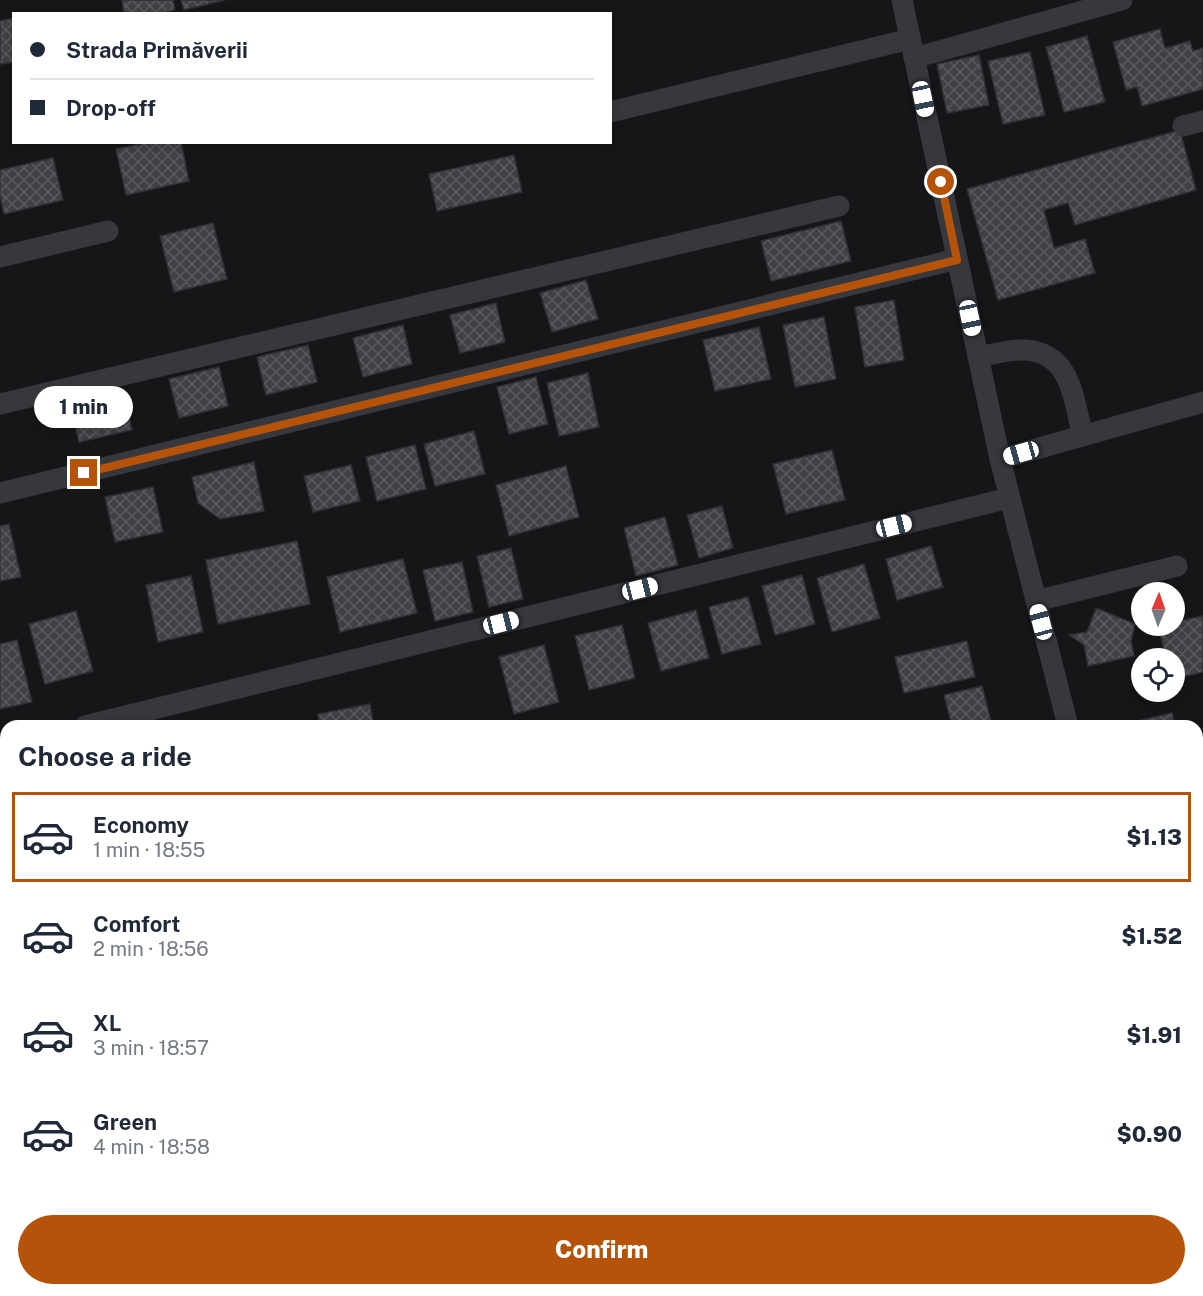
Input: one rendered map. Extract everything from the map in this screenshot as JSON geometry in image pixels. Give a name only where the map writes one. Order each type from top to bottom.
[{"type":"street","points":[[902,0],[1000,459],[1066,720]]},
{"type":"street","points":[[612,112],[912,48],[1122,0]]},
{"type":"street","points":[[0,404],[839,206]]},
{"type":"street","points":[[0,257],[108,231]]},
{"type":"street","points":[[0,493],[957,260]]},
{"type":"street","points":[[978,357],[1024,350],[1044,354],[1059,363],[1068,379],[1083,436]]},
{"type":"street","points":[[1000,459],[1203,402]]},
{"type":"street","points":[[109,720],[1009,498]]},
{"type":"street","points":[[1036,601],[1177,566]]},
{"type":"building","points":[[122,0],[173,0],[175,10],[166,12],[124,12]]},
{"type":"building","points":[[181,0],[225,0],[184,10]]},
{"type":"building","points":[[12,18],[12,62],[0,64],[0,21]]},
{"type":"building","points":[[1160,29],[1165,48],[1190,41],[1193,51],[1203,48],[1203,89],[1142,106],[1137,87],[1126,90],[1113,42]]},
{"type":"building","points":[[1087,36],[1105,102],[1064,112],[1046,47]]},
{"type":"building","points":[[1030,52],[1045,115],[1003,124],[988,61]]},
{"type":"building","points":[[979,55],[989,105],[947,113],[937,64]]},
{"type":"building","points":[[1180,130],[1196,190],[1075,225],[1068,203],[1044,210],[1054,248],[1085,239],[1095,273],[998,300],[967,189]]},
{"type":"building","points":[[140,144],[181,144],[189,181],[126,195],[116,149]]},
{"type":"building","points":[[514,155],[522,192],[437,211],[429,174]]},
{"type":"building","points":[[53,158],[63,200],[4,214],[0,196],[0,170]]},
{"type":"building","points":[[841,221],[851,261],[771,281],[761,241]]},
{"type":"building","points":[[213,223],[227,279],[174,292],[160,236]]},
{"type":"building","points":[[586,280],[598,319],[552,332],[540,293]]},
{"type":"building","points":[[894,300],[904,360],[865,367],[855,307]]},
{"type":"building","points":[[496,303],[505,342],[460,353],[450,315]]},
{"type":"building","points":[[824,317],[836,379],[795,387],[783,325]]},
{"type":"building","points":[[403,325],[412,364],[363,377],[353,338]]},
{"type":"building","points":[[759,327],[771,379],[715,391],[703,340]]},
{"type":"building","points":[[308,345],[317,382],[266,395],[257,357]]},
{"type":"building","points":[[219,367],[228,406],[179,418],[169,379]]},
{"type":"building","points":[[588,373],[599,427],[559,436],[547,383]]},
{"type":"building","points":[[536,377],[548,424],[509,434],[497,387]]},
{"type":"building","points":[[123,393],[132,430],[79,442],[70,406]]},
{"type":"building","points":[[474,431],[485,474],[435,486],[424,444]]},
{"type":"building","points":[[415,445],[426,489],[377,501],[366,457]]},
{"type":"building","points":[[832,450],[845,500],[786,514],[773,464]]},
{"type":"building","points":[[254,462],[264,511],[220,519],[198,503],[192,477]]},
{"type":"building","points":[[351,465],[360,501],[313,512],[304,476]]},
{"type":"building","points":[[566,466],[579,517],[509,536],[496,485]]},
{"type":"building","points":[[153,487],[163,532],[115,542],[105,497]]},
{"type":"building","points":[[722,506],[733,548],[699,558],[687,515]]},
{"type":"building","points":[[665,517],[678,565],[636,576],[624,528]]},
{"type":"building","points":[[9,524],[21,577],[0,581],[0,526]]},
{"type":"building","points":[[297,541],[310,604],[218,624],[206,560]]},
{"type":"building","points":[[931,546],[943,587],[897,600],[886,559]]},
{"type":"building","points":[[511,548],[523,599],[489,607],[477,556]]},
{"type":"building","points":[[403,559],[417,613],[340,632],[327,577]]},
{"type":"building","points":[[462,562],[473,612],[435,621],[423,570]]},
{"type":"building","points":[[864,564],[880,618],[832,632],[817,578]]},
{"type":"building","points":[[802,575],[815,624],[775,635],[762,586]]},
{"type":"building","points":[[191,576],[203,632],[158,642],[146,585]]},
{"type":"building","points":[[748,597],[761,644],[722,654],[709,607]]},
{"type":"building","points":[[1096,608],[1131,622],[1131,657],[1088,666],[1084,645],[1069,635],[1087,632]]},
{"type":"building","points":[[696,610],[709,658],[661,671],[648,623]]},
{"type":"building","points":[[76,611],[93,671],[45,684],[29,624]]},
{"type":"building","points":[[1203,616],[1203,672],[1185,676],[1185,648],[1164,648],[1160,636],[1185,636],[1185,620]]},
{"type":"building","points":[[622,625],[635,678],[589,690],[575,636]]},
{"type":"building","points":[[17,640],[32,702],[0,709],[0,644]]},
{"type":"building","points":[[967,641],[975,677],[904,693],[895,657]]},
{"type":"building","points":[[544,645],[559,702],[514,714],[499,657]]},
{"type":"building","points":[[982,686],[991,720],[950,720],[944,695]]},
{"type":"building","points":[[370,704],[373,720],[319,720],[318,714]]},
{"type":"building","points":[[1172,713],[1174,720],[1141,720]]},
{"type":"route","points":[[84,473],[957,260],[941,182]]}]
